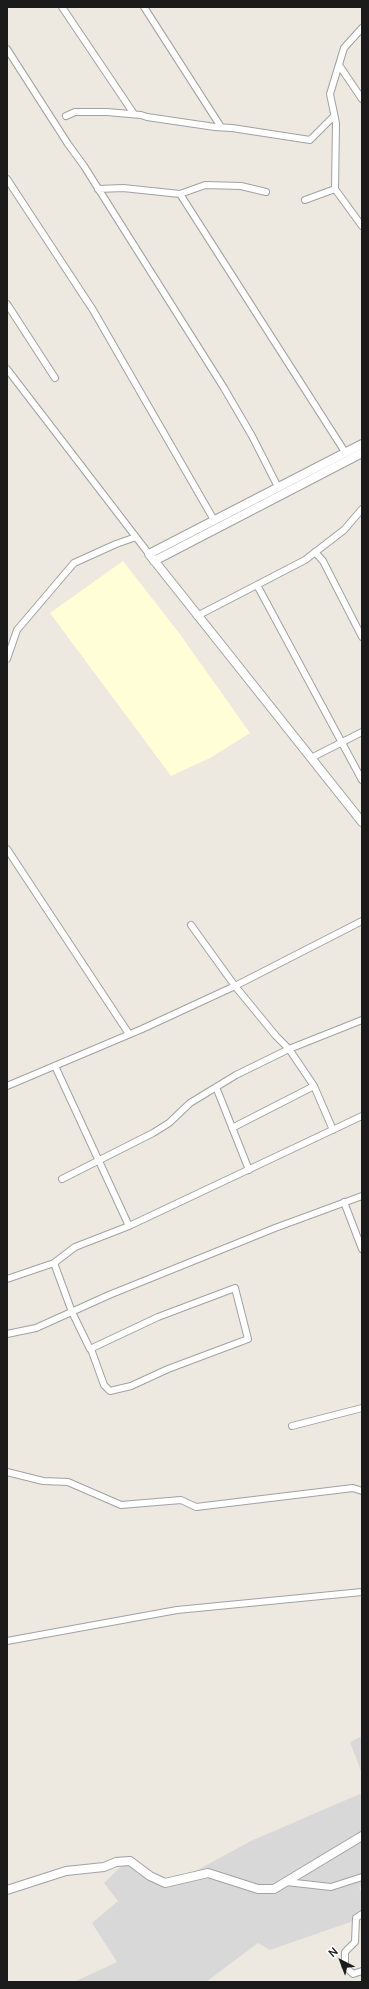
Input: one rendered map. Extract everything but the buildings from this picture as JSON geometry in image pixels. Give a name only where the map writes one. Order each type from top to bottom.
[{"type":"street","points":[[62,7],[134,114]]},
{"type":"street","points":[[144,7],[221,127]]},
{"type":"street","points":[[362,28],[344,48],[330,94],[337,143],[335,189],[362,226]]},
{"type":"street","points":[[7,49],[224,388],[252,436],[278,487]]},
{"type":"street","points":[[339,65],[362,99]]},
{"type":"street","points":[[66,116],[75,112],[134,114],[310,140],[334,116]]},
{"type":"street","points":[[7,179],[93,310],[214,520]]},
{"type":"street","points":[[98,189],[123,188],[180,194],[205,185],[241,186],[266,192]]},
{"type":"street","points":[[305,200],[335,189]]},
{"type":"street","points":[[180,194],[345,452]]},
{"type":"street","points":[[7,304],[55,378]]},
{"type":"street","points":[[7,369],[151,557],[362,822]]},
{"type":"street","points":[[151,557],[214,520],[362,444]]},
{"type":"street","points":[[151,557],[362,453]]},
{"type":"street","points":[[198,616],[305,560],[344,530],[362,509]]},
{"type":"street","points":[[7,659],[17,630],[74,563],[116,544],[136,537]]},
{"type":"street","points":[[315,552],[323,561],[362,637]]},
{"type":"street","points":[[257,585],[362,780]]},
{"type":"street","points":[[311,758],[362,732]]},
{"type":"street","points":[[7,849],[129,1034]]},
{"type":"street","points":[[7,1086],[129,1034],[234,986],[362,921]]},
{"type":"street","points":[[191,925],[234,986],[276,1036],[289,1049],[314,1086],[333,1130]]},
{"type":"street","points":[[62,1179],[169,1123],[190,1103],[236,1075],[289,1049],[362,1020]]},
{"type":"street","points":[[54,1066],[100,1160],[129,1226]]},
{"type":"street","points":[[232,1128],[314,1086]]},
{"type":"street","points":[[216,1087],[249,1170]]},
{"type":"street","points":[[7,1279],[54,1263],[75,1248],[129,1226],[362,1116]]},
{"type":"street","points":[[7,1334],[36,1328],[275,1228],[362,1196]]},
{"type":"street","points":[[344,1202],[362,1249]]},
{"type":"street","points":[[54,1263],[72,1312],[91,1349],[104,1385],[110,1391],[131,1386],[168,1369],[248,1339],[235,1288],[158,1317],[91,1349]]},
{"type":"street","points":[[292,1426],[362,1408]]},
{"type":"street","points":[[7,1472],[43,1481],[68,1482],[121,1505],[181,1500],[196,1507],[353,1488],[362,1491]]},
{"type":"street","points":[[7,1641],[177,1610],[362,1592]]},
{"type":"street","points":[[7,1890],[66,1871],[104,1867],[116,1862],[130,1861],[150,1876],[164,1883],[208,1873],[258,1889],[274,1890],[362,1836]]},
{"type":"street","points":[[286,1882],[331,1887],[362,1877]]},
{"type":"street","points":[[362,1914],[356,1918],[355,1942],[345,1952],[345,1966],[353,1974],[362,1971]]},
{"type":"shaded area","points":[[123,561],[179,633],[250,733],[210,758],[171,776],[50,613]]},
{"type":"shaded area","points":[[362,1736],[362,1774],[350,1742]]},
{"type":"shaded area","points":[[362,1793],[362,1886],[359,1887],[362,1894],[362,1918],[270,1950],[258,1943],[206,1982],[74,1982],[117,1962],[92,1923],[118,1901],[104,1883],[126,1862],[164,1888],[251,1841]]}]
